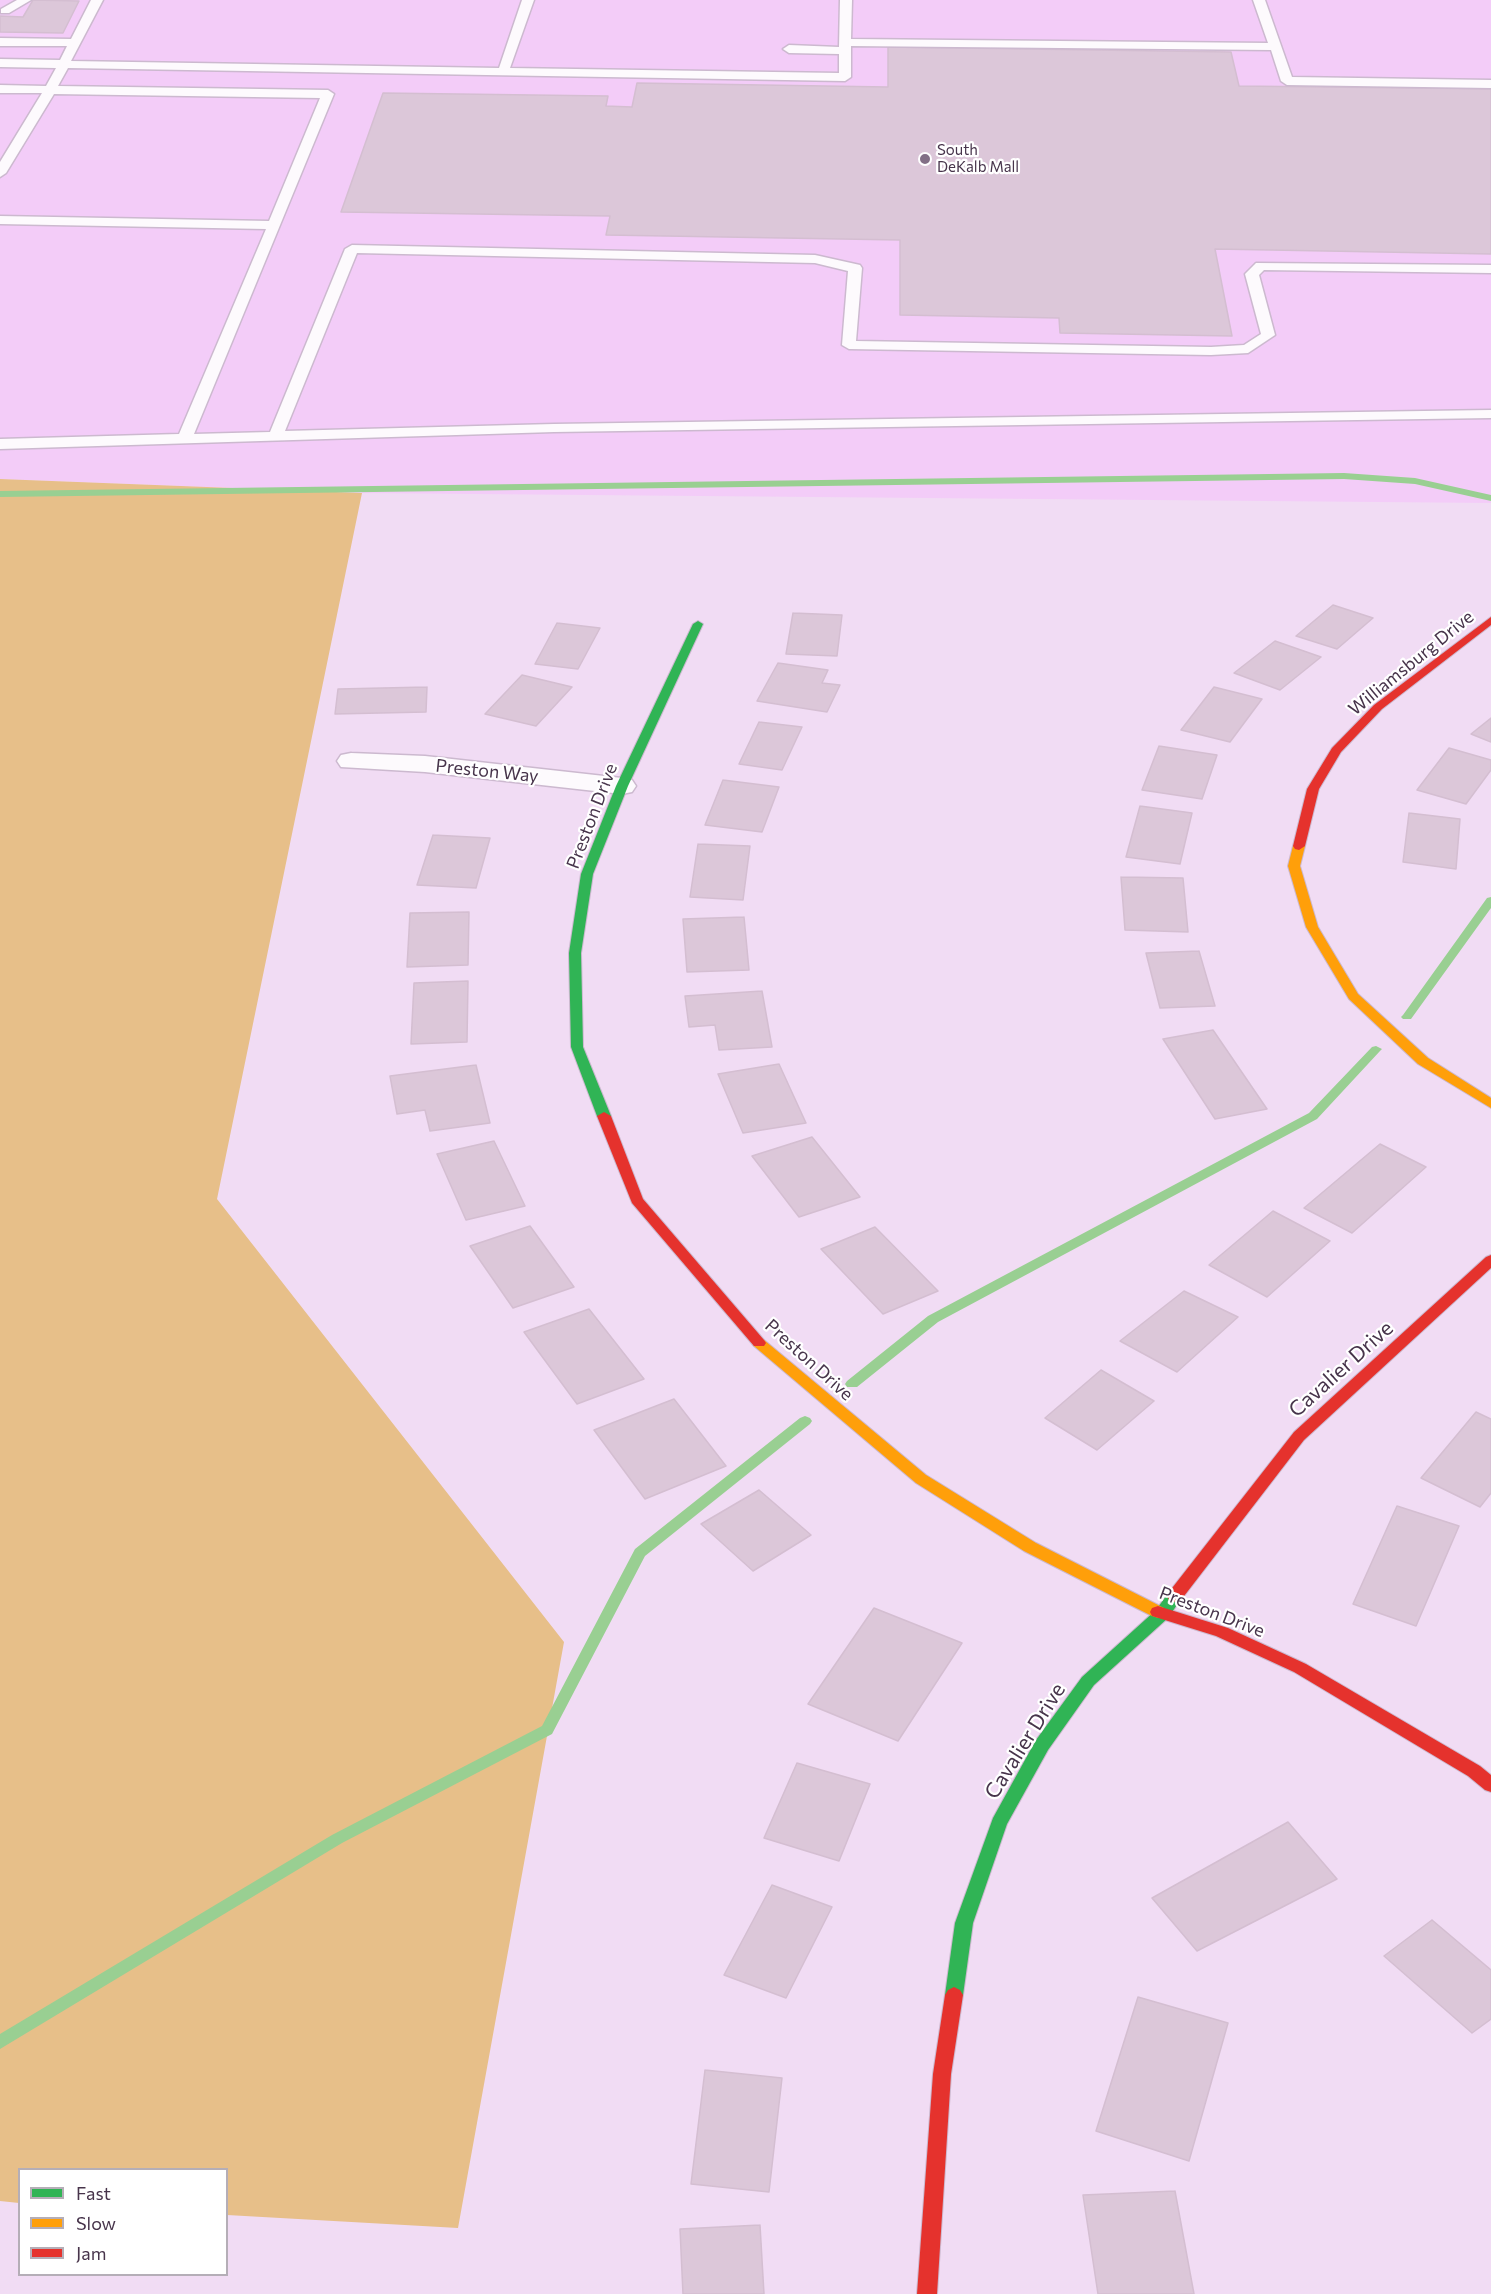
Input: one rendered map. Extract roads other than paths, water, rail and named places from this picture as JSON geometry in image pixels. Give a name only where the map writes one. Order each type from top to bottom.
[{"type":"street","name":"Williamsburg Drive","points":[[1491,621],[1378,707],[1336,750],[1313,789],[1294,866],[1312,927],[1359,1003],[1423,1060],[1491,1104]]},
{"type":"street","name":"Preston Drive","points":[[698,624],[622,786],[587,874],[575,953],[577,1047],[637,1200],[767,1352],[921,1479],[1030,1547],[1162,1614],[1222,1632],[1300,1668],[1474,1771],[1491,1785]]},
{"type":"street","name":"Preston Way","points":[[351,760],[425,764],[622,786]]},
{"type":"street","name":"Cavalier Drive","points":[[927,2294],[942,2074],[964,1923],[999,1823],[1042,1745],[1088,1681],[1162,1614],[1299,1436],[1491,1260]]},
{"type":"lane","points":[[5,11],[25,0]]},
{"type":"lane","points":[[0,173],[65,65],[98,0]]},
{"type":"lane","points":[[503,72],[528,0]]},
{"type":"lane","points":[[0,63],[845,76],[846,0]]},
{"type":"lane","points":[[1259,0],[1287,81],[1491,84]]},
{"type":"lane","points":[[0,42],[76,43]]},
{"type":"lane","points":[[789,49],[845,46],[1275,47]]},
{"type":"lane","points":[[0,89],[328,94],[185,438]]},
{"type":"lane","points":[[0,148],[15,148]]},
{"type":"lane","points":[[0,220],[273,225]]},
{"type":"lane","points":[[276,435],[352,249],[815,259],[855,268],[849,345],[1211,351],[1248,349],[1268,335],[1252,274],[1261,266],[1491,269]]},
{"type":"lane","points":[[0,444],[276,435],[1034,419],[1491,414]]},
{"type":"waterway","points":[[0,494],[1344,476],[1415,481],[1491,498]]},
{"type":"waterway","points":[[1407,1017],[1491,900]]},
{"type":"waterway","points":[[852,1384],[933,1319],[1313,1116],[1376,1049]]},
{"type":"waterway","points":[[0,2042],[337,1839],[547,1730],[640,1553],[805,1421]]},
{"type":"place","name":"South DeKalb Mall","points":[[925,159]]}]
